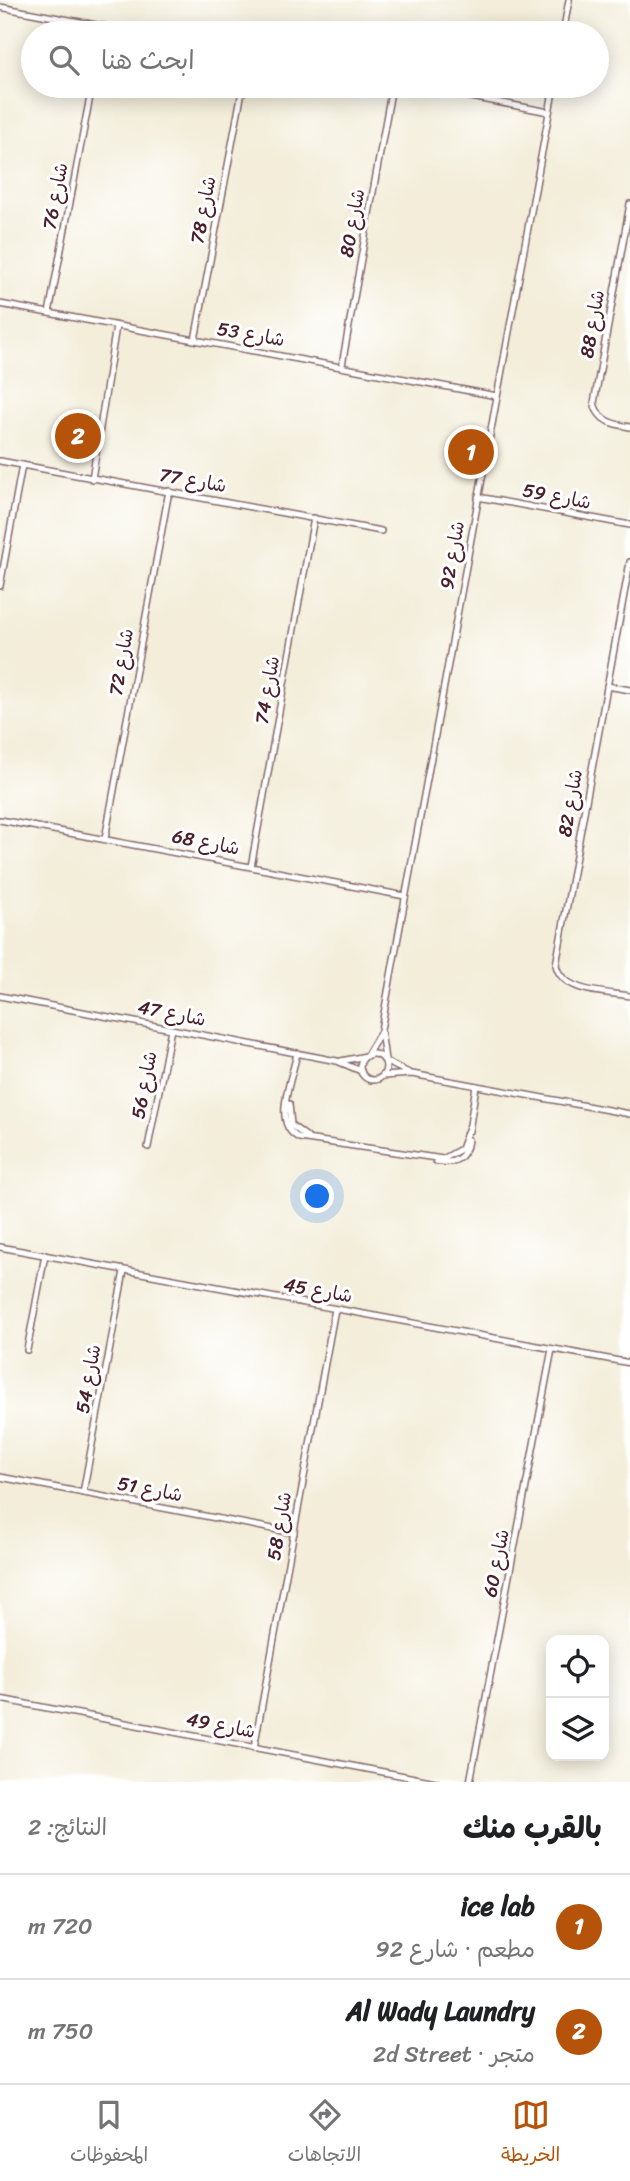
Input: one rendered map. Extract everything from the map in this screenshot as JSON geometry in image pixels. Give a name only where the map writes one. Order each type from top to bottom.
[{"type":"street","points":[[565,21],[569,0]]},
{"type":"street","points":[[0,7],[62,21]]},
{"type":"street","name":"شارع 76","points":[[48,313],[90,98]]},
{"type":"street","name":"شارع 78","points":[[195,340],[241,98]]},
{"type":"street","name":"شارع 80","points":[[342,365],[390,98]]},
{"type":"street","points":[[476,98],[549,112]]},
{"type":"street","name":"شارع 92","points":[[385,1060],[381,1030],[552,98]]},
{"type":"street","name":"شارع 88","points":[[630,204],[594,403],[596,411],[607,422],[630,427]]},
{"type":"street","name":"شارع 53","points":[[0,304],[342,365],[497,396]]},
{"type":"street","points":[[92,479],[116,326]]},
{"type":"street","name":"شارع 77","points":[[0,461],[381,531]]},
{"type":"street","points":[[0,586],[22,465]]},
{"type":"street","name":"شارع 72","points":[[105,839],[169,491]]},
{"type":"street","name":"شارع 59","points":[[478,497],[630,525]]},
{"type":"street","name":"شارع 74","points":[[251,867],[314,518]]},
{"type":"street","name":"شارع 82","points":[[630,562],[556,965],[558,973],[569,984],[630,996]]},
{"type":"street","points":[[607,686],[630,690]]},
{"type":"street","name":"شارع 68","points":[[0,820],[405,896]]},
{"type":"street","name":"شارع 47","points":[[0,996],[337,1061],[361,1071]]},
{"type":"street","name":"شارع 56","points":[[148,1147],[172,1028]]},
{"type":"street","name":"شارع 92","points":[[366,1055],[381,1030]]},
{"type":"street","points":[[297,1053],[289,1094],[291,1125],[300,1134],[317,1139],[412,1156],[439,1159],[455,1155],[464,1145],[476,1086]]},
{"type":"street","points":[[412,1074],[376,1054],[366,1055],[361,1063],[361,1071],[371,1079],[412,1074],[630,1114]]},
{"type":"street","name":"شارع 47","points":[[337,1061],[366,1055]]},
{"type":"street","points":[[383,1076],[385,1060]]},
{"type":"street","name":"شارع 45","points":[[0,1247],[630,1363]]},
{"type":"street","points":[[27,1350],[45,1255]]},
{"type":"street","name":"شارع 54","points":[[83,1493],[124,1271]]},
{"type":"street","name":"شارع 58","points":[[254,1748],[335,1309]]},
{"type":"street","name":"شارع 60","points":[[470,1782],[552,1349]]},
{"type":"street","name":"شارع 51","points":[[0,1477],[294,1533]]},
{"type":"street","name":"شارع 49","points":[[0,1699],[436,1782]]},
{"type":"place","name":"Al Wady Laundry","points":[[78,436]]},
{"type":"place","name":"ice lab","points":[[471,452]]}]
